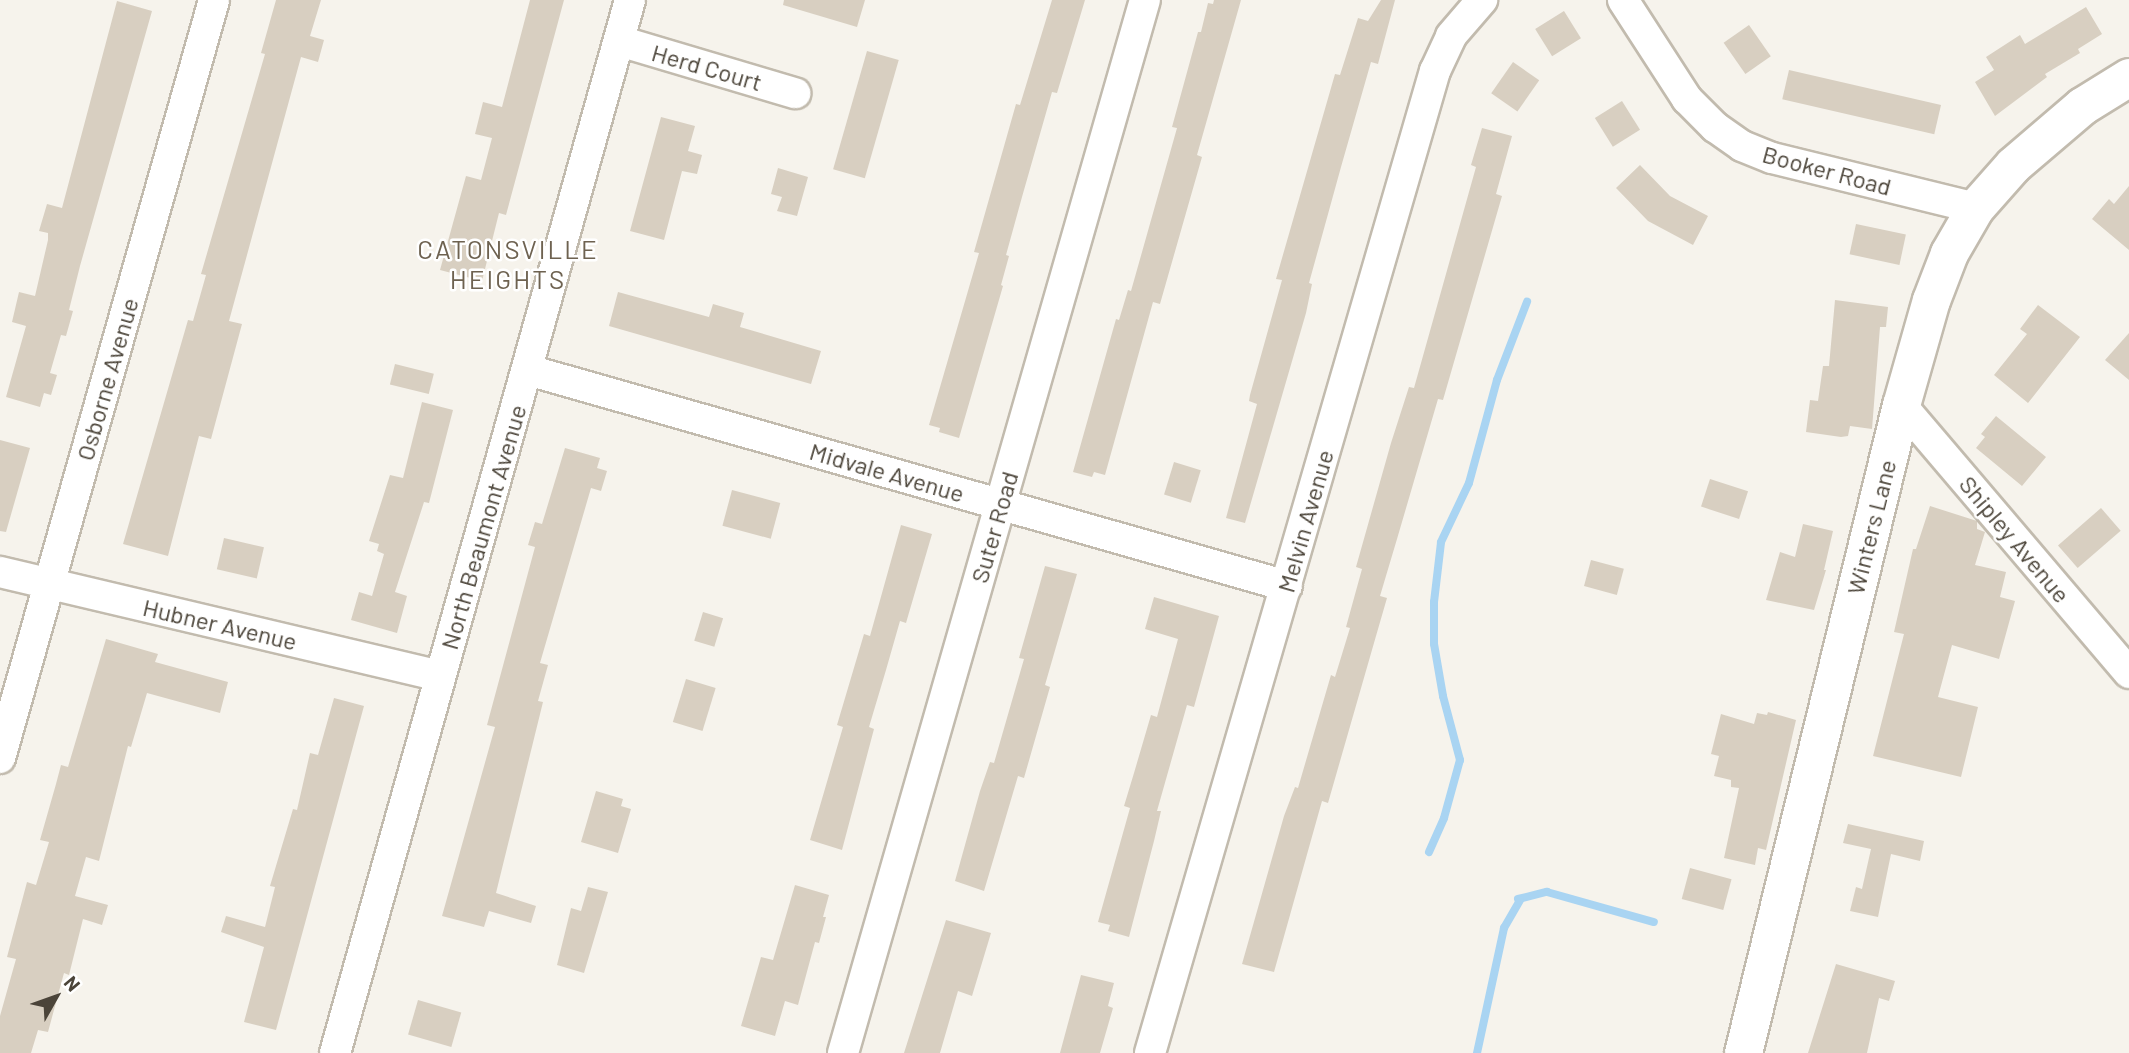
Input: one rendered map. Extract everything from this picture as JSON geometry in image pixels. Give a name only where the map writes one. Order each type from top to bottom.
[{"type":"street","name":"Osborne Avenue","points":[[0,758],[214,0]]},
{"type":"street","name":"North Beaumont Avenue","points":[[335,1053],[630,0]]},
{"type":"street","name":"Suter Road","points":[[843,1053],[1145,0]]},
{"type":"street","name":"Melvin Avenue","points":[[1150,1053],[1435,71],[1451,36],[1482,0]]},
{"type":"street","name":"Booker Road","points":[[1623,0],[1687,99],[1715,127],[1742,146],[1772,158],[1975,208]]},
{"type":"street","name":"Herd Court","points":[[619,41],[795,93]]},
{"type":"street","name":"Winters Lane","points":[[1743,1053],[1901,405],[1931,300],[1954,240],[1975,208],[2045,134],[2082,106],[2129,77]]},
{"type":"street","name":"Midvale Avenue","points":[[528,370],[1287,586]]},
{"type":"street","name":"Shipley Avenue","points":[[1901,405],[2129,673]]},
{"type":"street","name":"Hubner Avenue","points":[[0,572],[440,676]]},
{"type":"building","points":[[276,0],[321,0],[310,36],[324,40],[318,62],[301,57],[229,321],[242,324],[211,439],[199,436],[168,556],[123,544],[188,320],[193,321],[206,275],[201,274],[265,54],[261,53]]},
{"type":"building","points":[[530,0],[564,0],[506,215],[499,213],[482,281],[440,270],[466,176],[481,180],[492,138],[475,134],[483,102],[502,107]]},
{"type":"building","points":[[784,0],[865,0],[857,27],[783,5]]},
{"type":"building","points":[[1052,0],[1085,0],[1057,93],[1052,92],[1006,255],[1009,256],[1001,285],[1003,286],[959,438],[939,432],[940,428],[929,425],[979,253],[974,252],[1016,104],[1020,105]]},
{"type":"building","points":[[1214,0],[1241,0],[1197,155],[1202,157],[1160,304],[1153,302],[1105,475],[1094,472],[1092,477],[1073,472],[1116,319],[1119,320],[1128,290],[1131,291],[1177,128],[1172,127],[1198,32],[1201,32],[1208,3],[1213,4]]},
{"type":"building","points":[[1381,0],[1395,0],[1378,64],[1371,62],[1309,283],[1312,284],[1306,313],[1245,523],[1226,518],[1257,404],[1249,401],[1282,280],[1276,279],[1335,74],[1340,75],[1358,18],[1368,21]]},
{"type":"building","points":[[117,1],[152,11],[80,266],[69,310],[73,311],[66,336],[61,335],[50,373],[57,375],[51,395],[44,393],[40,407],[6,397],[26,326],[12,322],[19,292],[35,296],[48,240],[48,233],[39,231],[47,204],[62,208]]},
{"type":"building","points":[[2086,7],[2102,34],[2078,49],[2080,53],[2045,74],[2047,77],[1995,116],[1975,82],[1994,70],[1986,57],[2020,35],[2025,44]]},
{"type":"building","points":[[1564,11],[1581,38],[1552,56],[1535,29]]},
{"type":"building","points":[[1749,25],[1771,56],[1745,74],[1724,43]]},
{"type":"building","points":[[867,51],[899,60],[865,178],[833,169]]},
{"type":"building","points":[[1513,62],[1539,80],[1517,111],[1491,93]]},
{"type":"building","points":[[1789,70],[1941,105],[1934,134],[1782,99]]},
{"type":"building","points":[[1622,101],[1640,130],[1613,147],[1595,118]]},
{"type":"building","points":[[661,117],[695,126],[688,151],[702,155],[697,174],[682,171],[664,240],[630,231]]},
{"type":"building","points":[[1482,128],[1512,136],[1496,194],[1502,196],[1443,400],[1438,399],[1380,596],[1387,598],[1328,803],[1322,801],[1274,972],[1242,964],[1284,816],[1295,787],[1298,788],[1331,675],[1335,677],[1350,628],[1346,627],[1362,569],[1356,567],[1409,387],[1414,388],[1476,167],[1471,165]]},
{"type":"building","points":[[1640,165],[1670,196],[1708,216],[1693,245],[1648,221],[1616,188]]},
{"type":"building","points":[[778,168],[808,177],[797,216],[777,211],[782,197],[771,194]]},
{"type":"building","points":[[2129,186],[2129,250],[2092,219],[2109,199],[2114,204]]},
{"type":"building","points":[[1856,224],[1906,235],[1899,265],[1850,254]]},
{"type":"building","points":[[618,292],[709,317],[713,304],[744,313],[740,327],[821,351],[811,384],[609,326]]},
{"type":"building","points":[[1835,300],[1888,307],[1886,327],[1880,327],[1872,429],[1850,426],[1848,436],[1841,437],[1806,432],[1810,400],[1818,401],[1823,366],[1829,366]]},
{"type":"building","points":[[2038,305],[2080,337],[2028,403],[1994,375],[2027,334],[2020,329]]},
{"type":"building","points":[[2129,333],[2129,380],[2105,360]]},
{"type":"building","points":[[395,364],[434,374],[429,394],[390,384]]},
{"type":"building","points":[[422,402],[453,410],[429,503],[424,502],[395,592],[407,596],[397,633],[351,620],[359,592],[372,596],[384,554],[377,551],[379,544],[369,541],[390,475],[403,478]]},
{"type":"building","points":[[1996,416],[2046,457],[2022,486],[1976,448],[1985,437],[1981,434]]},
{"type":"building","points":[[0,440],[30,448],[6,532],[0,531]]},
{"type":"building","points":[[565,448],[600,458],[597,468],[607,471],[601,491],[591,488],[540,663],[548,665],[538,701],[543,702],[496,893],[536,906],[531,923],[489,911],[484,927],[442,916],[495,727],[487,725],[535,547],[528,545],[535,522],[542,524]]},
{"type":"building","points":[[1174,462],[1201,470],[1191,503],[1164,495]]},
{"type":"building","points":[[1710,479],[1748,491],[1739,519],[1701,507]]},
{"type":"building","points":[[732,490],[780,503],[771,539],[722,526]]},
{"type":"building","points":[[1930,506],[1977,521],[1977,529],[1985,532],[1975,565],[2006,572],[2000,597],[2015,601],[1999,659],[1952,645],[1938,697],[1978,707],[1961,777],[1873,756],[1904,634],[1894,632],[1913,549],[1916,549]]},
{"type":"building","points":[[2101,508],[2121,531],[2078,568],[2058,545]]},
{"type":"building","points":[[1803,524],[1833,531],[1826,570],[1814,610],[1766,600],[1780,552],[1795,557]]},
{"type":"building","points":[[901,525],[932,534],[906,623],[900,621],[869,727],[874,729],[842,850],[810,840],[843,727],[837,725],[864,634],[870,636]]},
{"type":"building","points":[[224,538],[264,547],[257,578],[217,569]]},
{"type":"building","points":[[1591,560],[1624,569],[1617,595],[1584,586]]},
{"type":"building","points":[[1045,566],[1077,574],[1045,685],[1050,687],[1024,778],[1018,776],[984,891],[955,881],[980,791],[990,762],[994,763],[1024,659],[1019,658]]},
{"type":"building","points":[[1154,597],[1219,616],[1194,707],[1187,705],[1157,811],[1161,811],[1129,937],[1108,931],[1110,925],[1098,922],[1130,808],[1124,806],[1151,715],[1157,717],[1178,639],[1145,629]]},
{"type":"building","points":[[703,612],[723,618],[714,647],[694,641]]},
{"type":"building","points":[[106,639],[158,654],[155,662],[228,682],[220,713],[147,693],[131,747],[128,746],[99,861],[86,857],[75,896],[108,905],[102,925],[83,919],[69,975],[64,973],[48,1032],[38,1030],[31,1053],[0,1053],[0,1016],[16,959],[7,957],[27,882],[36,885],[49,842],[40,840],[61,765],[68,767]]},
{"type":"building","points":[[686,679],[716,688],[702,731],[673,722]]},
{"type":"building","points":[[334,698],[364,706],[276,1030],[244,1022],[264,947],[221,932],[226,916],[265,927],[275,887],[270,886],[293,809],[297,810],[310,753],[318,755]]},
{"type":"building","points":[[1768,712],[1796,720],[1766,850],[1758,848],[1755,865],[1724,858],[1739,788],[1731,787],[1731,780],[1714,776],[1719,756],[1711,754],[1721,714],[1754,724],[1757,713],[1767,715]]},
{"type":"building","points":[[596,791],[623,799],[621,806],[631,809],[618,853],[581,842]]},
{"type":"building","points":[[1848,824],[1924,841],[1920,861],[1891,854],[1878,917],[1850,911],[1856,887],[1862,889],[1871,849],[1843,843]]},
{"type":"building","points":[[1690,868],[1732,879],[1723,910],[1682,899]]},
{"type":"building","points":[[795,885],[829,895],[819,943],[815,942],[798,1005],[785,1001],[775,1036],[741,1026],[761,957],[773,960]]},
{"type":"building","points":[[588,887],[608,892],[584,973],[557,965],[571,908],[581,911]]},
{"type":"building","points":[[946,920],[991,933],[972,996],[958,991],[940,1053],[904,1053]]},
{"type":"building","points":[[1836,964],[1895,981],[1889,1001],[1879,998],[1867,1053],[1808,1053]]},
{"type":"building","points":[[1081,975],[1114,983],[1108,1006],[1113,1008],[1100,1053],[1060,1053]]},
{"type":"building","points":[[418,1000],[461,1012],[451,1047],[408,1035]]},
{"type":"waterway","points":[[1429,852],[1444,818],[1460,760],[1443,696],[1434,644],[1434,602],[1441,542],[1469,483],[1497,380],[1527,302]]},
{"type":"waterway","points":[[1518,899],[1547,892],[1654,922]]},
{"type":"waterway","points":[[1477,1053],[1504,928],[1520,900]]},
{"type":"district","name":"CATONSVILLE HEIGHTS","points":[[508,264]]}]
